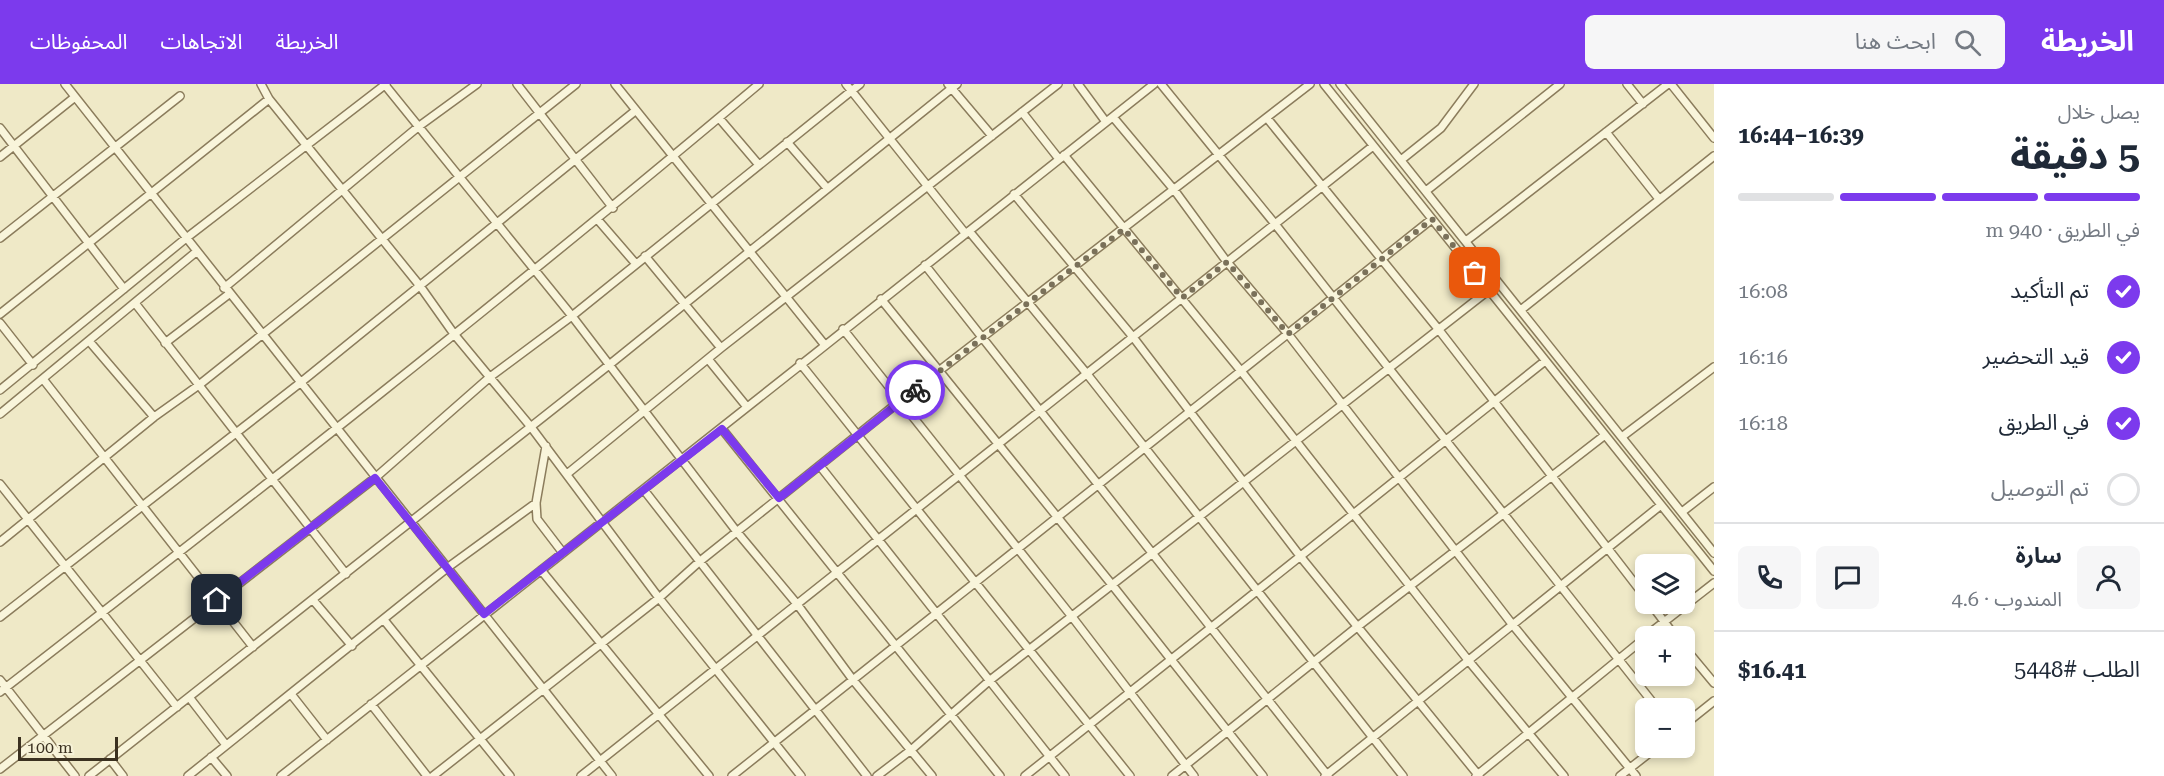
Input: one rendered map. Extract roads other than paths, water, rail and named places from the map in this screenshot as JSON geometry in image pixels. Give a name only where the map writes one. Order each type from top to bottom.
[{"type":"street","points":[[65,84],[226,291],[612,776]]},
{"type":"street","points":[[261,84],[269,99],[420,286],[454,334],[546,446],[659,598],[801,776]]},
{"type":"street","points":[[0,390],[185,239],[308,147],[386,84],[418,127],[572,316],[736,531],[797,604],[853,680],[932,776]]},
{"type":"street","points":[[165,343],[418,127],[477,84]]},
{"type":"street","points":[[517,84],[613,208]]},
{"type":"street","points":[[0,542],[106,459],[154,417],[199,385],[576,84]]},
{"type":"street","points":[[615,84],[672,158],[824,344]]},
{"type":"street","points":[[3,690],[337,430],[613,208],[759,84]]},
{"type":"street","points":[[846,84],[928,186],[1087,374],[1403,776]]},
{"type":"street","points":[[0,769],[375,478],[490,377],[572,316],[860,84]]},
{"type":"street","points":[[567,474],[708,359],[1058,84]]},
{"type":"street","points":[[1078,84],[1106,122]]},
{"type":"street","points":[[286,775],[484,614],[682,461],[800,363],[1154,84]]},
{"type":"street","points":[[1161,84],[1334,297],[1650,698]]},
{"type":"street","points":[[433,776],[659,598],[736,531],[900,401],[1175,191],[1310,84]]},
{"type":"street","points":[[1323,84],[1714,571]]},
{"type":"street","points":[[1340,84],[1714,553]]},
{"type":"street","points":[[1401,160],[1441,128],[1474,84]]},
{"type":"street","points":[[1426,190],[1560,84]]},
{"type":"street","points":[[1627,84],[1643,104]]},
{"type":"street","points":[[1466,241],[1669,84],[1714,138]]},
{"type":"street","points":[[89,776],[609,365],[952,85],[992,136]]},
{"type":"street","points":[[0,238],[180,96]]},
{"type":"street","points":[[0,157],[75,97]]},
{"type":"street","points":[[0,314],[269,99]]},
{"type":"street","points":[[0,617],[300,383],[498,225],[635,111]]},
{"type":"street","points":[[1022,112],[1182,298],[1468,660],[1564,776]]},
{"type":"street","points":[[1113,117],[1175,191],[1227,262],[1288,334],[1512,624],[1636,776]]},
{"type":"street","points":[[719,118],[759,165]]},
{"type":"street","points":[[1267,118],[1439,330],[1635,583]]},
{"type":"street","points":[[0,128],[124,289]]},
{"type":"street","points":[[1606,132],[1659,199]]},
{"type":"street","points":[[788,142],[827,188]]},
{"type":"street","points":[[581,776],[1373,146]]},
{"type":"street","points":[[1521,309],[1714,156]]},
{"type":"street","points":[[1014,194],[1133,337],[1300,556],[1477,775],[1635,645]]},
{"type":"street","points":[[732,776],[1432,219]]},
{"type":"street","points":[[598,220],[636,264]]},
{"type":"street","points":[[0,414],[196,252]]},
{"type":"street","points":[[645,256],[722,348]]},
{"type":"street","points":[[925,265],[1326,775],[1661,505]]},
{"type":"street","points":[[877,776],[911,750],[989,681],[1201,518],[1489,290]]},
{"type":"street","points":[[881,299],[999,443],[1263,776]]},
{"type":"street","points":[[135,303],[346,574]]},
{"type":"street","points":[[0,323],[33,364]]},
{"type":"street","points":[[843,329],[1073,618],[1194,776]]},
{"type":"street","points":[[88,341],[154,417]]},
{"type":"street","points":[[708,359],[747,407]]},
{"type":"street","points":[[1025,776],[1545,361]]},
{"type":"street","points":[[800,363],[1130,776]]},
{"type":"street","points":[[1623,436],[1714,367]]},
{"type":"street","points":[[43,379],[254,647]]},
{"type":"street","points":[[722,429],[1000,776]]},
{"type":"street","points":[[1172,776],[1357,627],[1605,435]]},
{"type":"street","points":[[546,446],[536,503],[537,519],[563,553]]},
{"type":"street","points":[[820,466],[1065,776]]},
{"type":"street","points":[[0,484],[177,707]]},
{"type":"street","points":[[1682,512],[1714,487]]},
{"type":"street","points":[[644,490],[756,637],[867,776]]},
{"type":"street","points":[[188,776],[447,568],[536,503]]},
{"type":"street","points":[[541,570],[709,776]]},
{"type":"street","points":[[1659,626],[1714,584]]},
{"type":"street","points":[[313,600],[352,646]]},
{"type":"street","points":[[1658,614],[1667,626]]},
{"type":"street","points":[[384,620],[510,776]]},
{"type":"street","points":[[1695,660],[1714,683]]},
{"type":"street","points":[[0,680],[3,690],[75,776]]},
{"type":"street","points":[[291,694],[327,740]]},
{"type":"street","points":[[189,698],[226,745]]},
{"type":"street","points":[[1695,716],[1714,701]]},
{"type":"street","points":[[371,704],[427,776]]},
{"type":"street","points":[[211,757],[227,776]]},
{"type":"street","points":[[1620,776],[1643,758]]},
{"type":"street","points":[[110,759],[123,776]]}]
